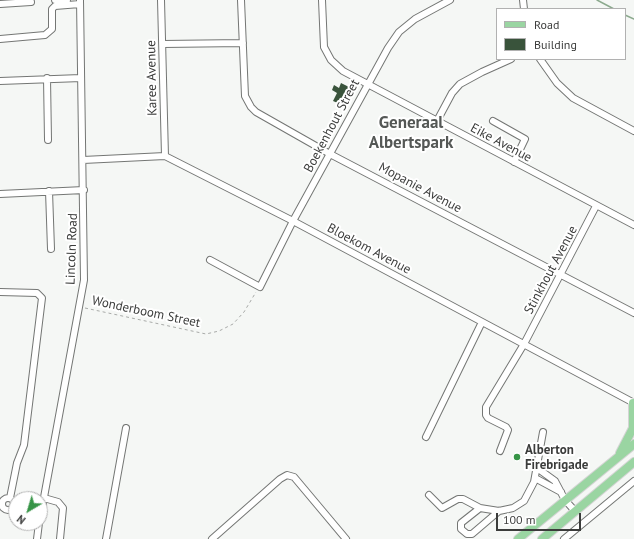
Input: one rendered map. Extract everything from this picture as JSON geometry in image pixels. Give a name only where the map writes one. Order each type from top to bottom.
[{"type":"main road","points":[[616,459],[631,434],[634,403]]},
{"type":"main road","points":[[518,539],[634,444]]},
{"type":"main road","points":[[542,539],[634,462]]},
{"type":"street","points":[[55,0],[67,0]]},
{"type":"street","name":"Karee Avenue","points":[[161,0],[165,156]]},
{"type":"street","name":"Mopanie Avenue","points":[[241,0],[245,96],[251,107],[265,118],[330,154],[634,313]]},
{"type":"street","name":"Eike Avenue","points":[[322,0],[323,40],[328,55],[343,71],[634,226]]},
{"type":"street","name":"Boekenhout Street","points":[[260,287],[293,221],[367,83],[388,48],[402,29],[446,0]]},
{"type":"street","points":[[0,4],[31,2]]},
{"type":"street","points":[[0,39],[45,35],[52,29],[52,9],[54,6],[80,2]]},
{"type":"street","name":"Lincoln Road","points":[[45,491],[84,280],[84,160],[80,2]]},
{"type":"street","points":[[162,44],[243,43]]},
{"type":"street","points":[[437,120],[452,93],[460,84],[509,60]]},
{"type":"street","points":[[541,60],[557,83],[573,98],[634,131]]},
{"type":"street","points":[[0,81],[47,78],[81,78]]},
{"type":"street","points":[[47,78],[48,140]]},
{"type":"street","points":[[493,121],[525,139],[514,162]]},
{"type":"street","name":"Bloekom Avenue","points":[[84,160],[165,156],[293,221],[558,361],[634,403]]},
{"type":"street","points":[[0,194],[84,190]]},
{"type":"street","points":[[49,191],[50,249]]},
{"type":"street","name":"Stinkhout Avenue","points":[[500,451],[508,430],[506,427],[488,418],[486,415],[486,407],[524,344],[596,206]]},
{"type":"street","points":[[210,260],[260,287]]},
{"type":"street","points":[[0,292],[37,293],[42,298],[24,445],[17,462],[15,491]]},
{"type":"street","points":[[426,437],[482,322]]},
{"type":"street","points":[[106,539],[126,428]]},
{"type":"street","points":[[429,495],[442,508],[458,499],[463,499],[480,508],[499,510],[513,508],[524,501],[532,488],[544,432]]},
{"type":"street","points":[[537,468],[551,477],[575,511]]},
{"type":"street","points":[[212,539],[280,479],[287,475],[294,477],[346,539]]},
{"type":"street","points":[[535,478],[561,492]]},
{"type":"street","points":[[564,539],[634,481]]},
{"type":"street","points":[[48,499],[58,502],[63,508],[60,539]]},
{"type":"street","points":[[1,503],[7,510],[8,509]]},
{"type":"street","points":[[480,508],[461,523],[461,529],[467,534],[472,534],[499,510]]},
{"type":"path","name":"Wonderboom Street","points":[[79,307],[206,334],[219,331],[233,324],[244,312],[260,287]]},
{"type":"building","points":[[341,83],[353,89],[349,96],[345,95],[340,104],[333,101],[337,93],[332,90],[334,85],[339,88]]},
{"type":"waterway","points":[[597,0],[612,8]]},
{"type":"waterway","points":[[626,15],[634,19]]},
{"type":"place","name":"Alberton Firebrigade","points":[[517,457]]},
{"type":"district","name":"Generaal Albertspark","points":[[411,133]]}]
